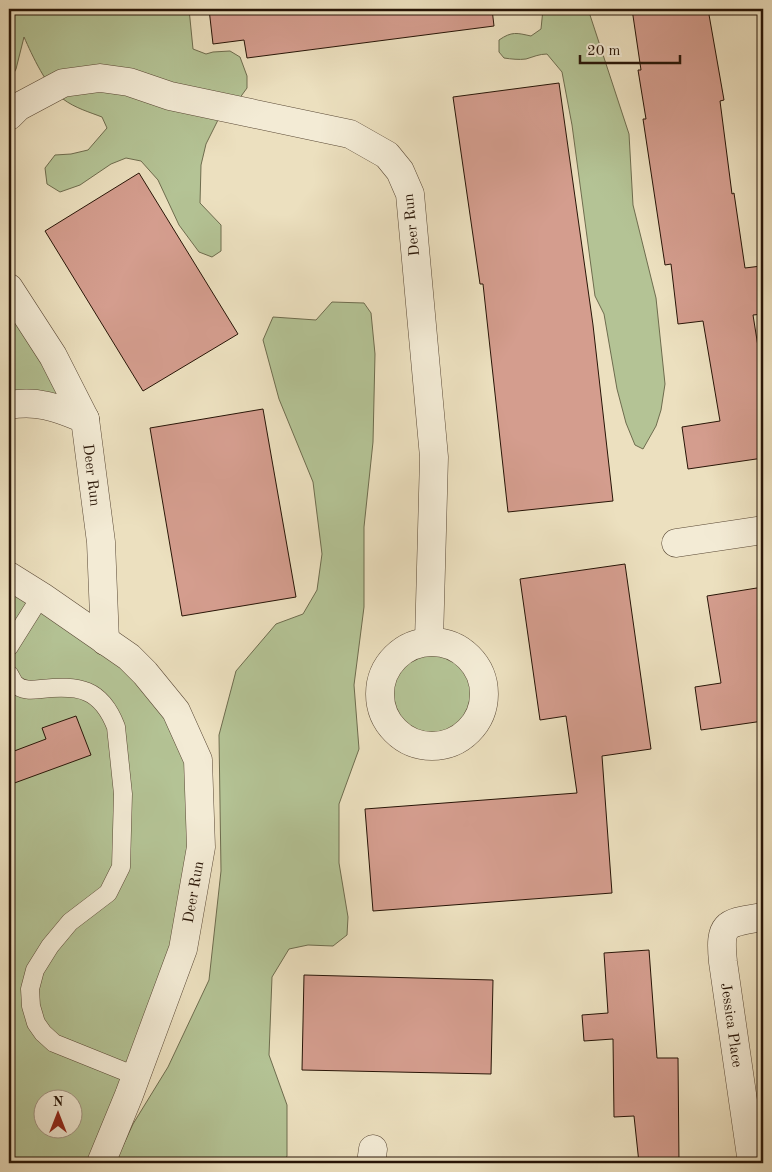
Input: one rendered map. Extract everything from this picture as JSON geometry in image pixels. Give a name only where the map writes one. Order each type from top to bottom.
[{"type":"street","name":"Deer Run","points":[[9,116],[18,107],[63,83],[100,78],[129,82],[170,96],[350,134],[387,155],[400,171],[410,194],[434,457],[429,641]]},
{"type":"street","name":"Deer Run","points":[[11,300],[53,356],[85,419],[101,542],[105,641]]},
{"type":"street","points":[[9,405],[35,403],[54,406],[85,419]]},
{"type":"street","points":[[676,543],[763,530]]},
{"type":"street","name":"Deer Run","points":[[9,576],[129,657],[176,710],[198,760],[202,847],[183,949],[136,1076],[101,1163]]},
{"type":"street","name":"Jessica Place","points":[[752,1163],[723,962],[722,938],[729,924],[737,921],[763,918]]},
{"type":"lane","points":[[9,647],[40,596]]},
{"type":"lane","points":[[9,674],[16,684],[24,689],[75,688],[86,690],[104,704],[116,727],[123,794],[121,867],[108,893],[70,922],[50,946],[35,970],[30,989],[31,1006],[36,1023],[54,1043],[136,1076]]},
{"type":"green space","points":[[20,9],[189,9],[193,49],[206,54],[230,51],[240,57],[247,76],[247,88],[218,120],[206,144],[201,165],[200,203],[221,225],[221,251],[212,257],[199,252],[179,225],[158,180],[141,161],[126,158],[111,164],[80,185],[60,192],[47,184],[45,168],[55,155],[88,150],[107,128],[102,117],[72,105],[57,94],[41,71],[24,37],[16,69],[9,82],[9,15]]},
{"type":"green space","points":[[543,9],[588,9],[629,134],[633,205],[656,298],[665,384],[661,410],[656,426],[643,449],[635,445],[626,423],[617,389],[604,314],[595,296],[572,125],[562,72],[547,54],[518,59],[504,58],[499,52],[499,40],[504,37],[515,34],[531,36],[541,29]]},
{"type":"green space","points":[[15,298],[85,419],[9,405],[9,315]]},
{"type":"green space","points":[[332,302],[364,303],[371,313],[375,354],[373,442],[364,527],[364,607],[354,685],[359,749],[339,804],[339,863],[348,917],[347,935],[333,946],[308,945],[289,949],[272,977],[269,1055],[287,1105],[287,1156],[284,1163],[115,1163],[133,1124],[168,1067],[209,980],[221,871],[219,735],[236,671],[276,624],[303,614],[317,590],[322,554],[313,482],[279,399],[263,340],[273,317],[316,320]]},
{"type":"green space","points":[[9,576],[176,711],[201,847],[101,1163],[9,1163]]},
{"type":"green space","points":[[432,642],[452,646],[461,650],[469,657],[476,665],[480,674],[484,694],[480,714],[476,723],[469,731],[461,738],[452,742],[432,746],[412,742],[403,738],[395,731],[388,723],[384,714],[380,694],[384,674],[388,665],[395,657],[403,650],[412,646]]},
{"type":"building","points":[[209,9],[492,9],[494,26],[247,58],[244,40],[213,44]]},
{"type":"building","points":[[632,9],[708,9],[724,100],[720,101],[732,194],[734,193],[745,268],[761,266],[763,314],[753,315],[763,378],[763,458],[688,469],[682,427],[720,421],[703,321],[678,324],[671,264],[665,265],[643,119],[646,119],[638,70],[641,70]]},
{"type":"building","points":[[559,83],[593,325],[613,501],[508,512],[483,284],[480,284],[453,97]]},
{"type":"building","points":[[139,173],[238,334],[143,391],[45,231]]},
{"type":"building","points":[[263,409],[296,597],[182,616],[150,428]]},
{"type":"building","points":[[625,564],[651,749],[602,756],[612,893],[373,911],[365,809],[577,793],[566,716],[540,720],[520,579]]},
{"type":"building","points":[[763,587],[763,721],[701,730],[695,687],[721,683],[707,596]]},
{"type":"building","points":[[76,716],[91,755],[9,785],[9,753],[46,739],[42,728]]},
{"type":"building","points":[[649,950],[657,1058],[678,1058],[679,1163],[639,1163],[634,1116],[614,1117],[613,1039],[584,1041],[582,1015],[608,1013],[604,953]]},
{"type":"building","points":[[304,975],[493,980],[491,1074],[302,1070]]}]
